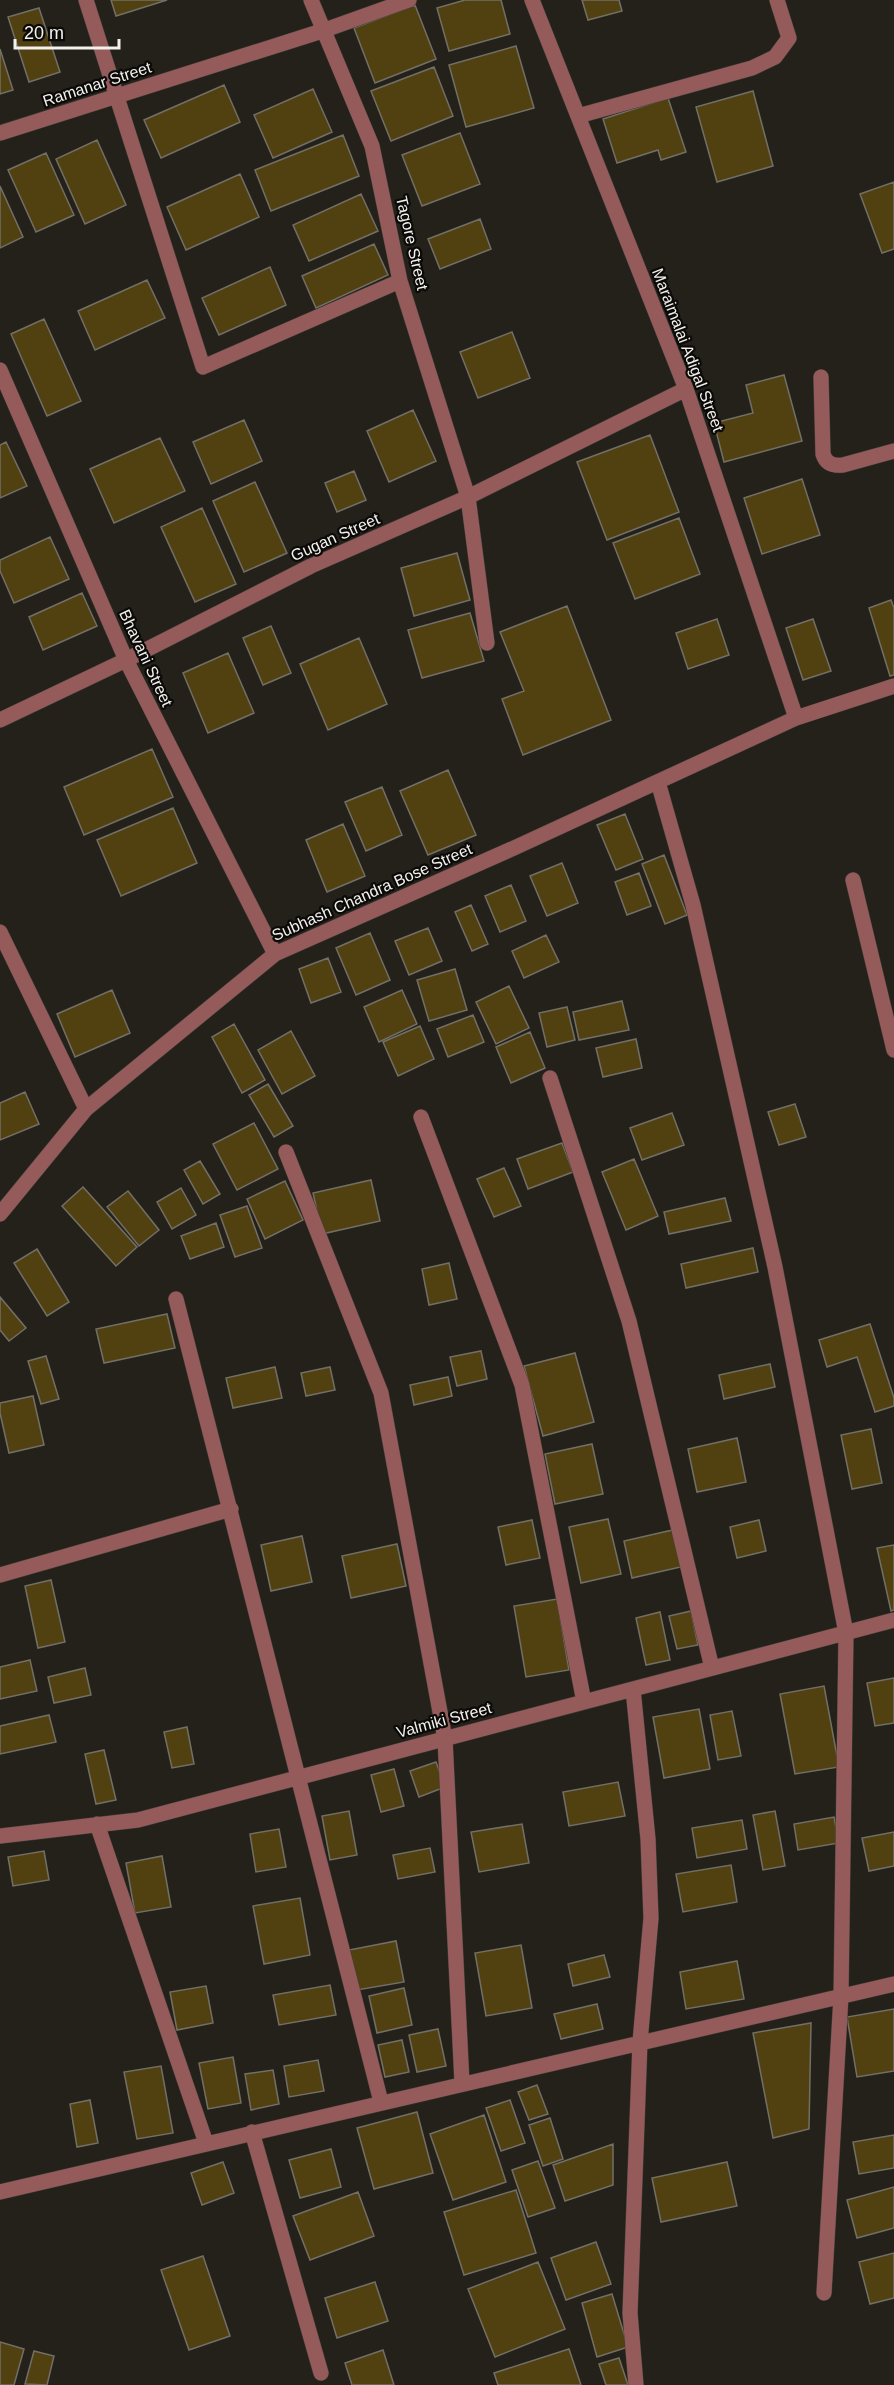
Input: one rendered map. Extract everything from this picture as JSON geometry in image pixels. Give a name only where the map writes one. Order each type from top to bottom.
[{"type":"street","points":[[86,0],[202,367],[400,281]]},
{"type":"street","name":"Tagore Street","points":[[310,0],[372,146],[400,281],[468,497],[487,643]]},
{"type":"street","name":"Ramanar Street","points":[[0,133],[322,31],[409,0]]},
{"type":"street","name":"Maraimalai Adigal Street","points":[[532,0],[686,389],[796,718]]},
{"type":"street","points":[[578,116],[752,68],[775,57],[789,38],[777,0]]},
{"type":"street","name":"Bhavani Street","points":[[0,370],[126,660],[275,954]]},
{"type":"street","points":[[821,377],[823,454],[827,461],[843,465],[894,451]]},
{"type":"street","name":"Gugan Street","points":[[0,720],[126,660],[311,566],[468,497],[686,389]]},
{"type":"street","name":"Subhash Chandra Bose Street","points":[[0,1214],[86,1109],[275,954],[514,848],[796,718],[894,686]]},
{"type":"street","points":[[658,782],[693,905],[775,1267],[846,1633],[841,1996],[824,2293]]},
{"type":"street","points":[[853,880],[894,1050]]},
{"type":"street","points":[[0,932],[86,1109]]},
{"type":"street","points":[[550,1078],[629,1321],[712,1668]]},
{"type":"street","points":[[421,1117],[522,1384],[584,1702]]},
{"type":"street","points":[[286,1152],[381,1393],[445,1739],[462,2083]]},
{"type":"street","points":[[176,1299],[381,2102]]},
{"type":"street","points":[[0,1575],[231,1509]]},
{"type":"street","name":"Valmiki Street","points":[[0,1836],[138,1820],[894,1620]]},
{"type":"street","points":[[633,1689],[648,1839],[651,1918],[640,2042],[630,2313],[636,2385]]},
{"type":"street","points":[[97,1824],[206,2143]]},
{"type":"street","points":[[0,2192],[894,1984]]},
{"type":"street","points":[[252,2132],[321,2373]]},
{"type":"building","points":[[111,0],[167,0],[116,16]]},
{"type":"building","points":[[465,0],[501,0],[510,34],[449,51],[437,8]]},
{"type":"building","points":[[582,0],[619,0],[622,11],[588,20]]},
{"type":"building","points":[[415,5],[436,59],[375,83],[354,28]]},
{"type":"building","points":[[39,8],[60,72],[29,82],[8,17]]},
{"type":"building","points":[[516,46],[534,108],[466,127],[449,65]]},
{"type":"building","points":[[0,49],[13,90],[0,94]]},
{"type":"building","points":[[434,67],[453,116],[391,141],[371,91]]},
{"type":"building","points":[[224,85],[240,122],[161,158],[144,120]]},
{"type":"building","points":[[313,89],[332,132],[273,158],[254,115]]},
{"type":"building","points":[[753,91],[773,166],[717,182],[696,107]]},
{"type":"building","points":[[668,98],[686,152],[661,160],[658,150],[617,163],[603,119]]},
{"type":"building","points":[[460,133],[480,184],[422,206],[402,155]]},
{"type":"building","points":[[343,135],[359,176],[271,211],[255,170]]},
{"type":"building","points":[[97,140],[126,205],[85,224],[56,159]]},
{"type":"building","points":[[46,153],[74,215],[36,232],[8,170]]},
{"type":"building","points":[[240,174],[259,217],[186,250],[167,207]]},
{"type":"building","points":[[894,182],[894,249],[882,253],[860,194]]},
{"type":"building","points":[[0,186],[23,237],[0,248]]},
{"type":"building","points":[[361,194],[378,231],[309,261],[293,225]]},
{"type":"building","points":[[480,219],[491,249],[440,269],[428,239]]},
{"type":"building","points":[[374,244],[388,275],[316,308],[302,276]]},
{"type":"building","points":[[270,267],[286,305],[219,335],[202,298]]},
{"type":"building","points":[[147,280],[165,318],[95,350],[78,311]]},
{"type":"building","points":[[44,319],[81,401],[47,416],[11,334]]},
{"type":"building","points":[[512,332],[530,378],[478,398],[460,352]]},
{"type":"building","points":[[784,375],[802,441],[724,462],[714,423],[753,413],[746,385]]},
{"type":"building","points":[[413,410],[436,461],[389,482],[367,431]]},
{"type":"building","points":[[244,420],[262,461],[211,484],[193,442]]},
{"type":"building","points":[[650,435],[679,512],[607,540],[577,462]]},
{"type":"building","points":[[160,438],[185,491],[114,523],[90,469]]},
{"type":"building","points":[[6,442],[27,486],[0,498],[0,445]]},
{"type":"building","points":[[354,471],[366,500],[337,512],[325,483]]},
{"type":"building","points":[[802,479],[820,535],[762,554],[744,498]]},
{"type":"building","points":[[255,482],[287,553],[244,572],[213,501]]},
{"type":"building","points":[[202,508],[236,584],[195,602],[161,527]]},
{"type":"building","points":[[679,518],[700,574],[635,599],[613,543]]},
{"type":"building","points":[[50,537],[69,579],[14,603],[0,571],[0,560]]},
{"type":"building","points":[[457,553],[470,600],[414,616],[401,568]]},
{"type":"building","points":[[82,593],[97,626],[43,650],[29,617]]},
{"type":"building","points":[[891,600],[894,608],[894,675],[890,676],[869,608]]},
{"type":"building","points":[[567,606],[611,720],[523,755],[502,699],[524,691],[500,632]]},
{"type":"building","points":[[470,613],[484,661],[422,678],[408,630]]},
{"type":"building","points":[[717,619],[729,655],[688,669],[676,633]]},
{"type":"building","points":[[813,619],[831,671],[803,680],[786,628]]},
{"type":"building","points":[[271,626],[291,673],[263,685],[243,638]]},
{"type":"building","points":[[359,638],[387,704],[328,730],[300,664]]},
{"type":"building","points":[[228,653],[254,713],[208,733],[183,673]]},
{"type":"building","points":[[152,749],[173,797],[84,835],[64,787]]},
{"type":"building","points":[[448,770],[476,835],[428,855],[400,791]]},
{"type":"building","points":[[382,787],[402,835],[366,851],[345,802]]},
{"type":"building","points":[[173,808],[197,863],[121,896],[97,840]]},
{"type":"building","points":[[625,814],[643,859],[616,870],[597,825]]},
{"type":"building","points":[[343,824],[365,876],[327,892],[306,840]]},
{"type":"building","points":[[664,855],[687,915],[665,924],[642,864]]},
{"type":"building","points":[[562,863],[578,903],[547,916],[530,876]]},
{"type":"building","points":[[639,873],[651,906],[627,915],[615,882]]},
{"type":"building","points":[[511,885],[526,921],[500,932],[485,896]]},
{"type":"building","points":[[471,905],[488,944],[472,951],[455,912]]},
{"type":"building","points":[[428,928],[442,961],[409,975],[395,941]]},
{"type":"building","points":[[370,933],[390,980],[356,995],[336,948]]},
{"type":"building","points":[[546,935],[559,962],[524,978],[512,951]]},
{"type":"building","points":[[328,958],[341,992],[311,1003],[299,969]]},
{"type":"building","points":[[455,969],[467,1010],[429,1021],[417,980]]},
{"type":"building","points":[[509,986],[529,1028],[496,1044],[476,1002]]},
{"type":"building","points":[[112,990],[130,1033],[75,1057],[57,1014]]},
{"type":"building","points":[[402,990],[417,1024],[379,1042],[364,1007]]},
{"type":"building","points":[[622,1001],[629,1030],[579,1040],[573,1012]]},
{"type":"building","points":[[567,1007],[575,1040],[547,1047],[539,1013]]},
{"type":"building","points":[[473,1015],[484,1042],[448,1057],[437,1029]]},
{"type":"building","points":[[234,1024],[265,1080],[242,1093],[212,1037]]},
{"type":"building","points":[[420,1026],[434,1059],[398,1076],[383,1042]]},
{"type":"building","points":[[291,1031],[315,1076],[282,1094],[258,1050]]},
{"type":"building","points":[[530,1032],[545,1068],[511,1083],[496,1047]]},
{"type":"building","points":[[636,1039],[642,1068],[603,1077],[596,1048]]},
{"type":"building","points":[[268,1084],[293,1126],[274,1137],[249,1095]]},
{"type":"building","points":[[25,1092],[39,1124],[0,1140],[0,1103]]},
{"type":"building","points":[[795,1104],[806,1137],[779,1145],[768,1112]]},
{"type":"building","points":[[672,1113],[684,1145],[642,1160],[630,1128]]},
{"type":"building","points":[[254,1123],[278,1169],[237,1190],[213,1144]]},
{"type":"building","points":[[562,1143],[573,1172],[528,1189],[517,1159]]},
{"type":"building","points":[[634,1159],[658,1216],[626,1230],[602,1172]]},
{"type":"building","points":[[200,1161],[220,1194],[203,1204],[184,1170]]},
{"type":"building","points":[[504,1168],[521,1206],[494,1217],[477,1179]]},
{"type":"building","points":[[371,1180],[380,1221],[322,1234],[313,1193]]},
{"type":"building","points":[[285,1181],[303,1220],[265,1239],[247,1199]]},
{"type":"building","points":[[83,1187],[137,1247],[116,1266],[62,1206]]},
{"type":"building","points":[[181,1188],[196,1215],[172,1229],[157,1202]]},
{"type":"building","points":[[128,1191],[159,1230],[139,1246],[107,1207]]},
{"type":"building","points":[[725,1198],[731,1221],[669,1234],[664,1212]]},
{"type":"building","points":[[247,1206],[262,1248],[235,1257],[220,1215]]},
{"type":"building","points":[[216,1223],[224,1247],[190,1259],[181,1236]]},
{"type":"building","points":[[753,1248],[758,1272],[686,1288],[681,1264]]},
{"type":"building","points":[[37,1249],[69,1302],[47,1316],[14,1263]]},
{"type":"building","points":[[449,1263],[457,1299],[429,1305],[422,1269]]},
{"type":"building","points":[[0,1297],[26,1328],[9,1341],[0,1330]]},
{"type":"building","points":[[167,1314],[175,1348],[104,1363],[96,1329]]},
{"type":"building","points":[[870,1324],[894,1398],[894,1406],[875,1412],[857,1357],[827,1367],[819,1340]]},
{"type":"building","points":[[481,1351],[487,1379],[457,1386],[450,1357]]},
{"type":"building","points":[[575,1353],[594,1422],[543,1436],[524,1366]]},
{"type":"building","points":[[46,1356],[59,1399],[41,1404],[28,1361]]},
{"type":"building","points":[[770,1364],[775,1387],[724,1399],[719,1375]]},
{"type":"building","points":[[275,1367],[282,1398],[233,1408],[226,1378]]},
{"type":"building","points":[[330,1367],[335,1390],[306,1396],[301,1373]]},
{"type":"building","points":[[448,1377],[452,1396],[414,1405],[410,1385]]},
{"type":"building","points":[[33,1396],[44,1445],[9,1453],[0,1403]]},
{"type":"building","points":[[871,1429],[882,1483],[852,1489],[841,1435]]},
{"type":"building","points":[[737,1438],[746,1482],[697,1492],[688,1449]]},
{"type":"building","points":[[592,1444],[603,1494],[555,1504],[545,1454]]},
{"type":"building","points":[[608,1519],[621,1574],[581,1583],[569,1527]]},
{"type":"building","points":[[532,1520],[540,1558],[506,1565],[498,1527]]},
{"type":"building","points":[[759,1520],[766,1551],[737,1558],[730,1527]]},
{"type":"building","points":[[677,1529],[685,1566],[632,1578],[624,1541]]},
{"type":"building","points":[[302,1536],[312,1582],[271,1591],[261,1545]]},
{"type":"building","points":[[397,1544],[406,1586],[351,1598],[342,1556]]},
{"type":"building","points":[[894,1545],[894,1610],[891,1611],[877,1548]]},
{"type":"building","points":[[51,1580],[65,1642],[38,1648],[25,1586]]},
{"type":"building","points":[[557,1599],[569,1670],[526,1677],[514,1606]]},
{"type":"building","points":[[691,1611],[698,1645],[677,1649],[669,1616]]},
{"type":"building","points":[[660,1612],[670,1660],[646,1665],[636,1618]]},
{"type":"building","points":[[30,1660],[37,1691],[0,1699],[0,1667]]},
{"type":"building","points":[[85,1668],[91,1695],[54,1703],[48,1677]]},
{"type":"building","points":[[894,1678],[894,1723],[875,1726],[867,1683]]},
{"type":"building","points":[[824,1686],[839,1767],[795,1774],[780,1694]]},
{"type":"building","points":[[699,1709],[710,1769],[664,1778],[653,1717]]},
{"type":"building","points":[[732,1711],[741,1756],[718,1760],[710,1715]]},
{"type":"building","points":[[49,1715],[56,1742],[0,1754],[0,1726]]},
{"type":"building","points":[[187,1727],[194,1764],[172,1768],[164,1732]]},
{"type":"building","points":[[104,1750],[116,1800],[96,1804],[85,1754]]},
{"type":"building","points":[[436,1762],[445,1787],[419,1797],[410,1771]]},
{"type":"building","points":[[394,1769],[404,1806],[381,1812],[371,1775]]},
{"type":"building","points":[[618,1782],[625,1816],[569,1826],[563,1792]]},
{"type":"building","points":[[349,1811],[357,1855],[330,1860],[322,1816]]},
{"type":"building","points":[[775,1811],[785,1866],[763,1870],[753,1815]]},
{"type":"building","points":[[834,1817],[839,1843],[798,1850],[794,1824]]},
{"type":"building","points":[[742,1820],[747,1849],[697,1858],[692,1828]]},
{"type":"building","points":[[522,1824],[529,1863],[479,1872],[471,1832]]},
{"type":"building","points":[[279,1829],[286,1867],[256,1872],[250,1834]]},
{"type":"building","points":[[894,1832],[894,1866],[869,1871],[862,1838]]},
{"type":"building","points":[[430,1848],[435,1872],[398,1879],[393,1855]]},
{"type":"building","points":[[44,1851],[49,1880],[13,1886],[8,1857]]},
{"type":"building","points":[[162,1856],[171,1907],[135,1913],[126,1863]]},
{"type":"building","points":[[731,1865],[737,1902],[683,1912],[676,1874]]},
{"type":"building","points":[[300,1898],[310,1955],[264,1964],[253,1906]]},
{"type":"building","points":[[396,1941],[404,1982],[357,1990],[349,1950]]},
{"type":"building","points":[[521,1945],[532,2008],[486,2016],[475,1953]]},
{"type":"building","points":[[604,1955],[610,1977],[573,1986],[568,1964]]},
{"type":"building","points":[[737,1961],[744,1999],[686,2009],[680,1972]]},
{"type":"building","points":[[330,1985],[336,2015],[279,2025],[273,1995]]},
{"type":"building","points":[[206,1986],[213,2023],[177,2030],[170,1992]]},
{"type":"building","points":[[404,1988],[412,2025],[377,2033],[369,1996]]},
{"type":"building","points":[[597,2004],[603,2029],[561,2039],[554,2014]]},
{"type":"building","points":[[894,2009],[894,2071],[857,2077],[847,2017]]},
{"type":"building","points":[[811,2023],[809,2129],[773,2138],[753,2033]]},
{"type":"building","points":[[438,2029],[446,2066],[417,2072],[409,2035]]},
{"type":"building","points":[[402,2040],[409,2072],[385,2077],[378,2045]]},
{"type":"building","points":[[233,2057],[241,2103],[208,2109],[199,2063]]},
{"type":"building","points":[[318,2060],[324,2091],[289,2097],[284,2066]]},
{"type":"building","points":[[161,2066],[173,2133],[137,2139],[124,2072]]},
{"type":"building","points":[[273,2070],[279,2104],[251,2110],[245,2074]]},
{"type":"building","points":[[537,2085],[548,2114],[529,2120],[518,2092]]},
{"type":"building","points":[[90,2100],[98,2143],[77,2147],[70,2104]]},
{"type":"building","points":[[510,2100],[525,2143],[501,2151],[486,2108]]},
{"type":"building","points":[[417,2112],[433,2173],[374,2189],[357,2128]]},
{"type":"building","points":[[484,2115],[506,2182],[453,2200],[430,2134]]},
{"type":"building","points":[[550,2118],[563,2159],[543,2166],[529,2125]]},
{"type":"building","points":[[894,2135],[894,2168],[859,2174],[853,2142]]},
{"type":"building","points":[[613,2144],[613,2185],[565,2201],[553,2165]]},
{"type":"building","points":[[331,2149],[341,2187],[300,2198],[289,2160]]},
{"type":"building","points":[[538,2161],[555,2208],[528,2217],[512,2170]]},
{"type":"building","points":[[223,2162],[234,2193],[202,2205],[191,2173]]},
{"type":"building","points":[[727,2162],[737,2206],[661,2222],[652,2178]]},
{"type":"building","points":[[894,2187],[894,2228],[857,2238],[847,2200]]},
{"type":"building","points":[[516,2190],[536,2253],[464,2275],[444,2212]]},
{"type":"building","points":[[358,2192],[374,2236],[310,2260],[293,2216]]},
{"type":"building","points":[[596,2242],[611,2284],[566,2300],[551,2258]]},
{"type":"building","points":[[894,2253],[894,2298],[870,2304],[859,2262]]},
{"type":"building","points":[[203,2256],[230,2336],[189,2350],[161,2270]]},
{"type":"building","points":[[538,2262],[565,2329],[495,2357],[468,2289]]},
{"type":"building","points":[[375,2282],[388,2321],[337,2338],[325,2298]]},
{"type":"building","points":[[612,2294],[628,2347],[597,2357],[582,2303]]},
{"type":"building","points":[[0,2342],[24,2349],[14,2385],[0,2385]]},
{"type":"building","points":[[569,2349],[581,2385],[498,2385],[494,2373]]},
{"type":"building","points":[[383,2350],[394,2385],[352,2385],[345,2363]]},
{"type":"building","points":[[34,2351],[54,2356],[47,2385],[25,2384]]},
{"type":"building","points":[[619,2358],[628,2385],[606,2385],[599,2364]]}]
